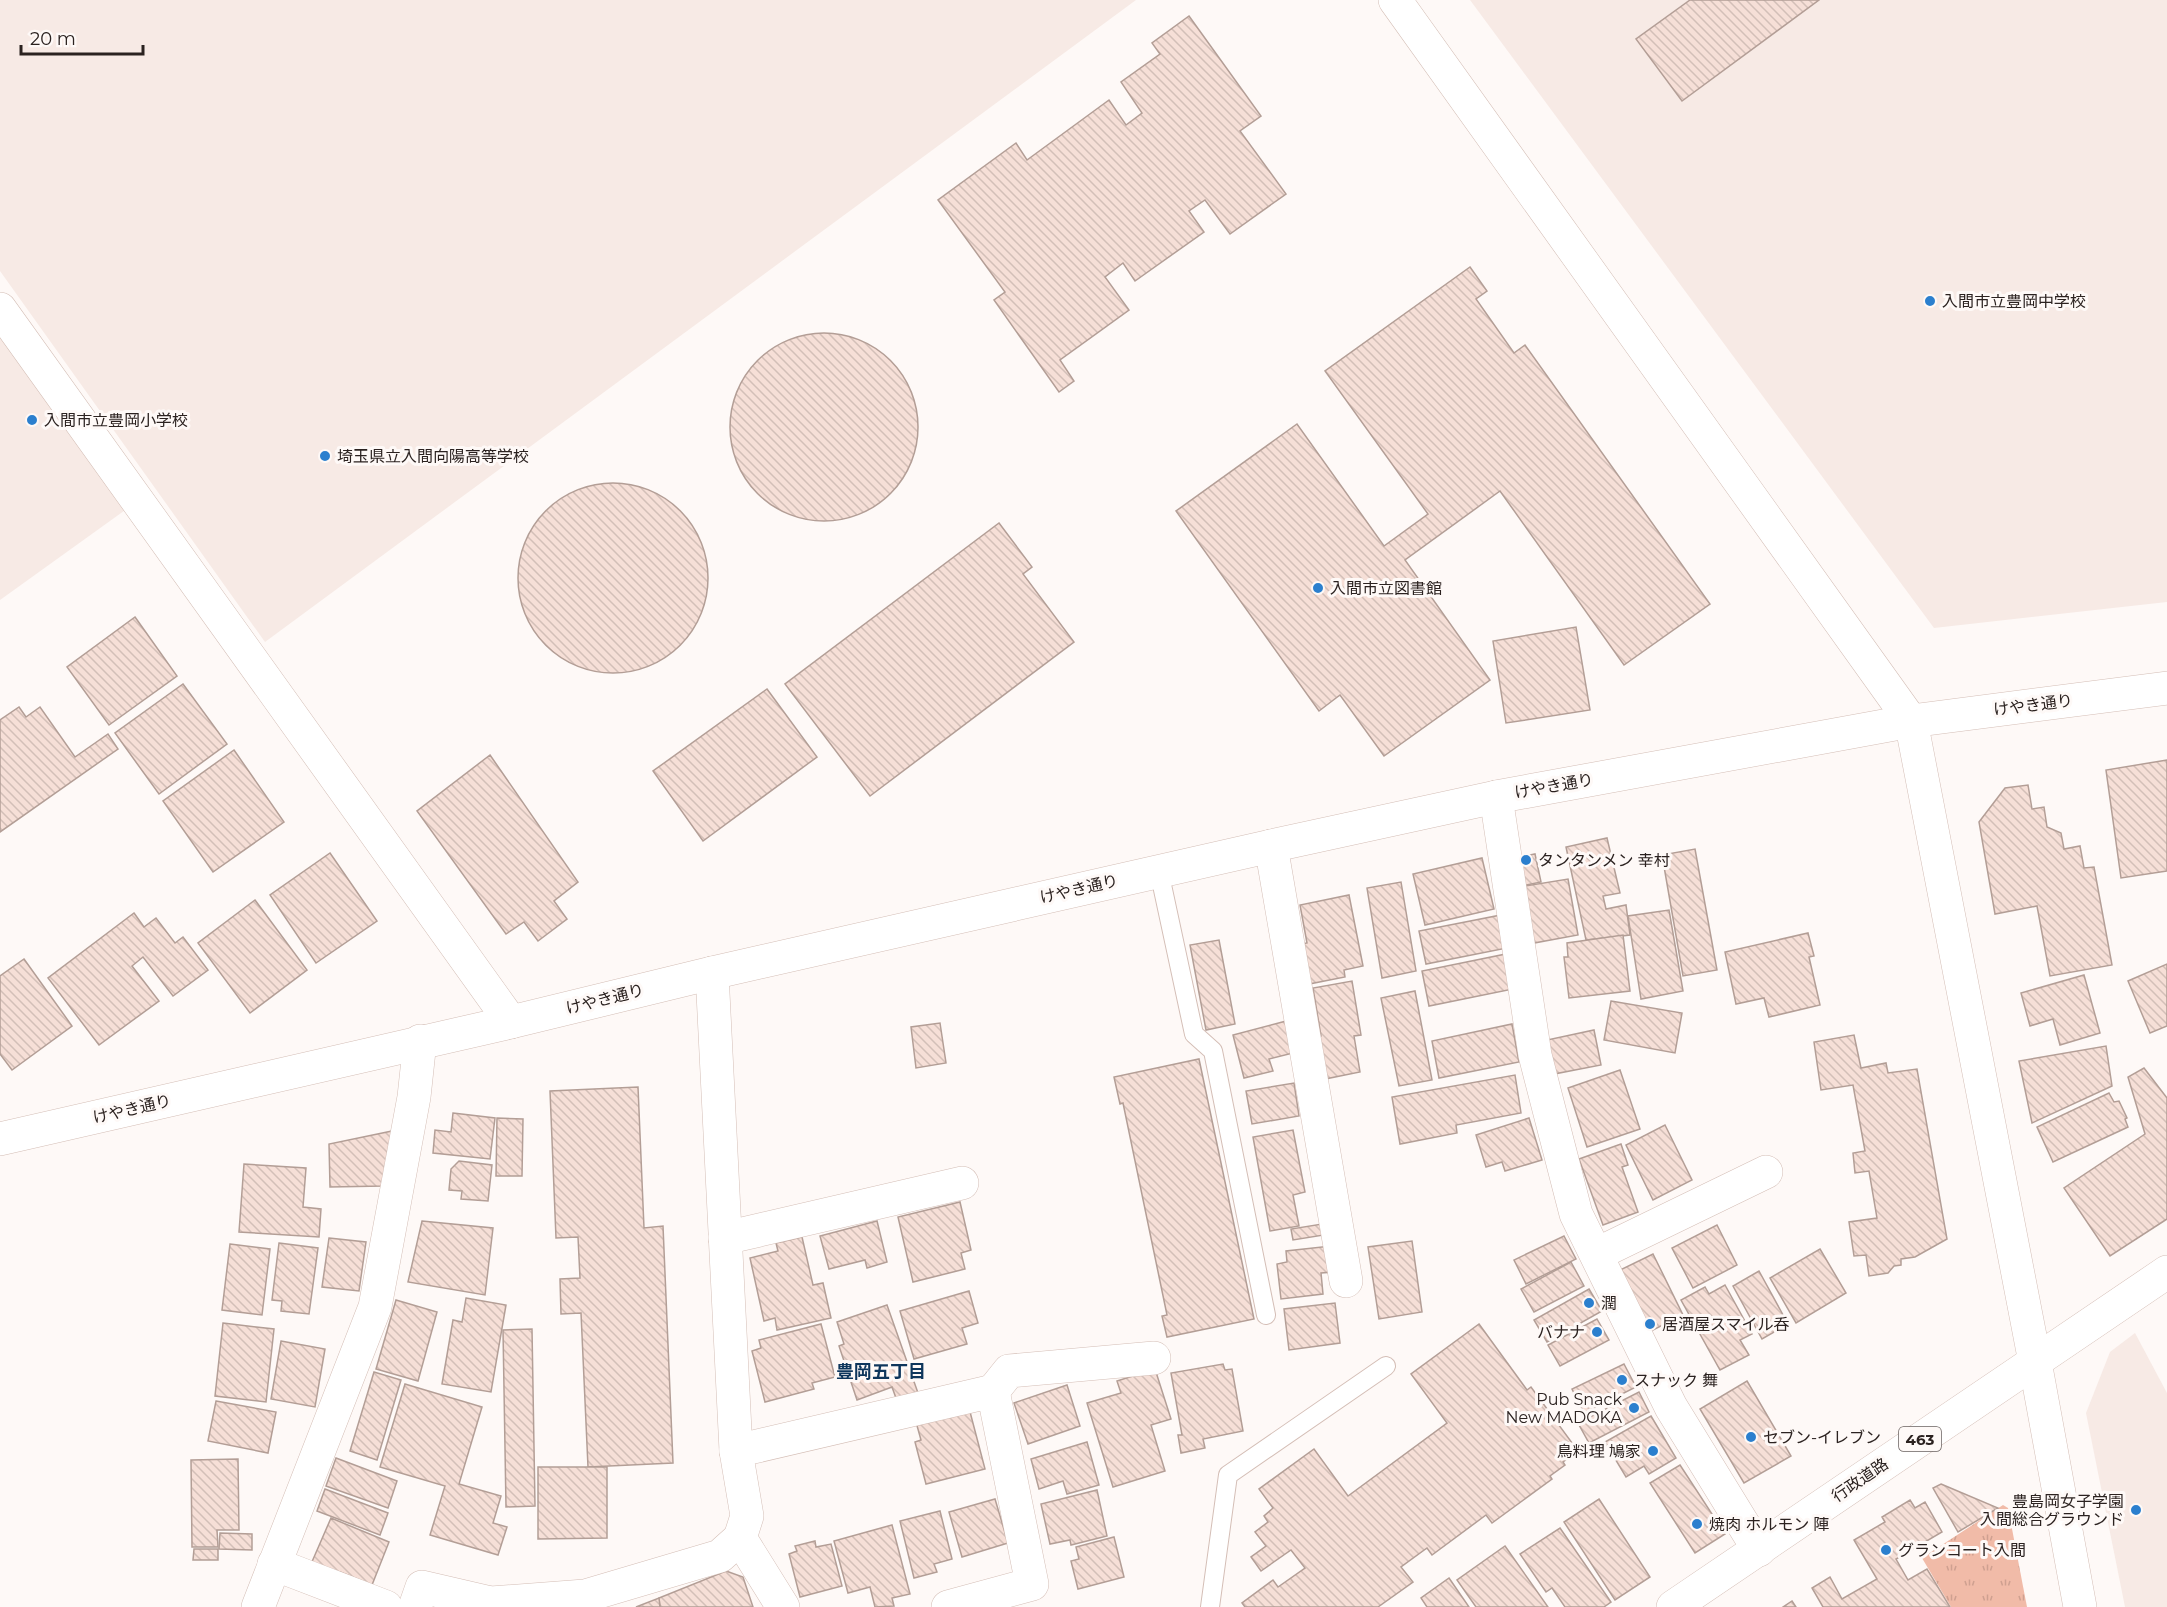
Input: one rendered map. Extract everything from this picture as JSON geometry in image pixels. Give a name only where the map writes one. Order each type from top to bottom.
[{"type":"main road","points":[[1395,0],[1911,720],[2080,1607]]},
{"type":"main road","points":[[0,309],[511,1022]]},
{"type":"main road","name":"けやき通り","points":[[0,1139],[511,1022],[712,973],[1496,797],[1911,720],[2167,688]]},
{"type":"main road","points":[[1496,797],[1535,1055],[1576,1214],[1671,1407],[1759,1550]]},
{"type":"main road","points":[[1271,846],[1346,1281]]},
{"type":"main road","points":[[415,1607],[423,1587],[491,1602],[585,1596],[720,1556],[740,1538],[747,1516],[736,1451],[712,973]]},
{"type":"main road","points":[[258,1607],[375,1307],[414,1097],[420,1041]]},
{"type":"main road","points":[[1597,1254],[1766,1172]]},
{"type":"main road","points":[[725,1238],[962,1183]]},
{"type":"main road","name":"行政道路","points":[[1673,1607],[2167,1272]]},
{"type":"main road","points":[[736,1451],[993,1391],[1009,1371],[1154,1358]]},
{"type":"main road","points":[[948,1607],[1034,1596],[993,1391]]},
{"type":"main road","points":[[740,1538],[783,1607]]},
{"type":"main road","points":[[274,1564],[386,1607]]},
{"type":"lane","points":[[1159,871],[1194,1034],[1213,1051],[1266,1315]]},
{"type":"lane","points":[[1210,1607],[1228,1475],[1386,1366]]},
{"type":"shaded area","name":"埼玉県立入間向陽高等学校","points":[[0,0],[1136,0],[265,642],[0,271]]},
{"type":"shaded area","name":"入間市立豊岡中学校","points":[[1470,0],[2167,0],[2167,602],[1934,628]]},
{"type":"shaded area","name":"入間市立豊岡小学校","points":[[0,331],[128,508],[0,600]]},
{"type":"shaded area","name":"豊島岡女子学園 入間総合グラウンド","points":[[2135,1333],[2167,1393],[2167,1607],[2125,1607],[2086,1413],[2110,1352]]},
{"type":"green space","points":[[2003,1505],[2008,1508],[2027,1607],[1951,1607],[1922,1558]]},
{"type":"building","points":[[1690,0],[1819,0],[1682,101],[1636,39]]},
{"type":"building","points":[[1189,16],[1261,116],[1240,131],[1286,194],[1230,234],[1205,200],[1189,211],[1204,232],[1135,281],[1123,263],[1105,277],[1129,310],[1060,360],[1074,381],[1059,392],[994,300],[1005,292],[938,200],[1016,143],[1027,160],[1109,100],[1126,125],[1142,113],[1121,82],[1160,54],[1152,43]]},
{"type":"building","points":[[1470,267],[1487,291],[1476,299],[1514,353],[1525,345],[1710,604],[1624,665],[1500,491],[1405,560],[1490,680],[1384,756],[1340,695],[1319,711],[1176,511],[1297,424],[1384,546],[1428,514],[1325,371]]},
{"type":"building","points":[[815,333],[833,333],[868,344],[884,354],[897,367],[911,391],[918,427],[911,463],[897,487],[884,500],[851,517],[833,521],[815,521],[780,510],[764,500],[751,487],[734,454],[730,436],[730,418],[741,383],[751,367],[764,354],[797,337]]},
{"type":"building","points":[[613,483],[631,485],[649,491],[666,499],[680,511],[692,525],[700,542],[706,560],[708,578],[706,596],[700,614],[692,631],[680,645],[666,657],[649,665],[631,671],[613,673],[595,671],[577,665],[560,657],[546,645],[534,631],[526,614],[520,596],[518,578],[520,560],[526,542],[534,525],[546,511],[560,499],[577,491],[595,485]]},
{"type":"building","points":[[999,523],[1032,567],[1023,574],[1074,642],[870,796],[785,684]]},
{"type":"building","points":[[135,617],[177,676],[109,725],[67,667]]},
{"type":"building","points":[[1576,627],[1590,710],[1506,723],[1493,641]]},
{"type":"building","points":[[183,684],[227,744],[159,794],[115,733]]},
{"type":"building","points":[[767,689],[817,757],[703,841],[653,771]]},
{"type":"building","points":[[19,707],[26,717],[40,707],[75,757],[108,734],[118,749],[0,832],[0,720]]},
{"type":"building","points":[[234,750],[284,822],[213,872],[163,801]]},
{"type":"building","points":[[490,755],[578,882],[554,901],[567,919],[538,941],[524,922],[506,934],[417,811]]},
{"type":"building","points":[[2167,760],[2167,871],[2121,878],[2106,770]]},
{"type":"building","points":[[2028,785],[2032,809],[2044,807],[2047,827],[2061,833],[2064,849],[2080,846],[2084,868],[2094,867],[2112,965],[2050,976],[2037,906],[1995,914],[1979,822],[2005,788]]},
{"type":"building","points":[[1607,838],[1620,893],[1603,896],[1606,909],[1626,905],[1630,935],[1586,940],[1566,847]]},
{"type":"building","points":[[1695,849],[1717,970],[1683,976],[1662,855]]},
{"type":"building","points":[[330,853],[377,921],[316,963],[270,895]]},
{"type":"building","points":[[1535,854],[1541,882],[1521,886],[1516,858]]},
{"type":"building","points":[[1482,858],[1494,909],[1425,925],[1413,874]]},
{"type":"building","points":[[1568,879],[1578,935],[1534,943],[1525,886]]},
{"type":"building","points":[[1401,882],[1416,971],[1382,978],[1367,888]]},
{"type":"building","points":[[1349,895],[1363,966],[1344,970],[1345,977],[1309,984],[1301,944],[1307,943],[1300,905]]},
{"type":"building","points":[[255,900],[307,970],[250,1013],[198,943]]},
{"type":"building","points":[[1669,910],[1683,991],[1641,999],[1628,916]]},
{"type":"building","points":[[134,913],[144,927],[156,918],[175,943],[183,937],[208,970],[173,996],[143,957],[132,966],[159,1001],[99,1045],[48,978]]},
{"type":"building","points":[[1501,915],[1507,948],[1426,964],[1419,931]]},
{"type":"building","points":[[1808,933],[1814,956],[1809,957],[1820,1005],[1769,1017],[1764,998],[1736,1004],[1725,952]]},
{"type":"building","points":[[1623,935],[1630,991],[1569,998],[1564,957],[1568,957],[1567,943]]},
{"type":"building","points":[[1219,940],[1235,1024],[1206,1030],[1190,945]]},
{"type":"building","points":[[1506,954],[1513,989],[1429,1006],[1422,971]]},
{"type":"building","points":[[24,959],[72,1026],[12,1070],[0,1054],[0,976]]},
{"type":"building","points":[[2167,964],[2167,1026],[2150,1033],[2128,981]]},
{"type":"building","points":[[2084,975],[2100,1033],[2060,1045],[2053,1019],[2030,1026],[2021,993]]},
{"type":"building","points":[[1352,981],[1361,1035],[1354,1036],[1360,1072],[1325,1079],[1313,988]]},
{"type":"building","points":[[1415,991],[1432,1080],[1399,1086],[1381,998]]},
{"type":"building","points":[[1611,1001],[1682,1013],[1675,1053],[1604,1040]]},
{"type":"building","points":[[1290,1020],[1297,1052],[1269,1059],[1273,1071],[1244,1078],[1233,1035]]},
{"type":"building","points":[[940,1023],[946,1063],[916,1068],[911,1027]]},
{"type":"building","points":[[1512,1024],[1519,1062],[1439,1078],[1432,1041]]},
{"type":"building","points":[[1594,1030],[1601,1065],[1554,1074],[1547,1040]]},
{"type":"building","points":[[1854,1035],[1861,1068],[1886,1063],[1888,1073],[1917,1069],[1947,1239],[1915,1257],[1901,1259],[1901,1265],[1894,1266],[1888,1273],[1869,1276],[1866,1255],[1854,1256],[1849,1222],[1877,1218],[1869,1171],[1855,1173],[1853,1153],[1865,1151],[1853,1085],[1821,1090],[1814,1042]]},
{"type":"building","points":[[2106,1046],[2112,1086],[2032,1123],[2019,1061]]},
{"type":"building","points":[[1199,1059],[1254,1319],[1167,1337],[1162,1316],[1167,1315],[1123,1103],[1120,1104],[1114,1077]]},
{"type":"building","points":[[2144,1068],[2167,1098],[2167,1219],[2110,1256],[2064,1188],[2145,1134],[2128,1077]]},
{"type":"building","points":[[1620,1070],[1640,1129],[1587,1147],[1568,1088]]},
{"type":"building","points":[[1515,1075],[1521,1113],[1456,1125],[1457,1133],[1400,1144],[1392,1097]]},
{"type":"building","points":[[1294,1083],[1299,1116],[1252,1124],[1246,1091]]},
{"type":"building","points":[[638,1087],[644,1228],[663,1226],[673,1463],[588,1467],[581,1313],[561,1314],[560,1279],[580,1278],[578,1237],[556,1238],[550,1091]]},
{"type":"building","points":[[2109,1093],[2114,1102],[2119,1101],[2127,1118],[2125,1119],[2128,1127],[2053,1162],[2037,1127]]},
{"type":"building","points":[[453,1113],[495,1118],[490,1159],[433,1153],[435,1130],[451,1132]]},
{"type":"building","points":[[497,1118],[523,1119],[522,1176],[496,1176]]},
{"type":"building","points":[[1529,1118],[1542,1160],[1505,1171],[1502,1162],[1486,1167],[1476,1135]]},
{"type":"building","points":[[1665,1125],[1692,1180],[1653,1200],[1626,1145]]},
{"type":"building","points":[[1293,1130],[1305,1192],[1293,1195],[1299,1226],[1270,1231],[1253,1137]]},
{"type":"building","points":[[392,1131],[383,1186],[330,1187],[329,1144]]},
{"type":"building","points":[[1621,1144],[1628,1165],[1622,1167],[1638,1212],[1603,1225],[1579,1159]]},
{"type":"building","points":[[459,1161],[492,1165],[488,1201],[461,1199],[462,1191],[449,1190],[451,1169]]},
{"type":"building","points":[[244,1164],[306,1168],[303,1207],[321,1209],[319,1237],[239,1232]]},
{"type":"building","points":[[960,1202],[971,1250],[961,1253],[965,1269],[913,1282],[898,1217]]},
{"type":"building","points":[[422,1221],[493,1228],[485,1295],[408,1282]]},
{"type":"building","points":[[877,1221],[887,1262],[867,1268],[865,1260],[829,1269],[820,1236]]},
{"type":"building","points":[[1322,1224],[1324,1235],[1293,1240],[1291,1229]]},
{"type":"building","points":[[1717,1225],[1737,1265],[1693,1288],[1672,1248]]},
{"type":"building","points":[[1564,1236],[1576,1259],[1526,1284],[1514,1260]]},
{"type":"building","points":[[802,1237],[813,1285],[823,1283],[831,1318],[777,1330],[775,1318],[764,1321],[750,1258],[778,1251],[776,1243]]},
{"type":"building","points":[[329,1238],[366,1242],[359,1291],[322,1287]]},
{"type":"building","points":[[1412,1241],[1422,1312],[1379,1319],[1368,1247]]},
{"type":"building","points":[[279,1243],[318,1248],[309,1314],[281,1311],[282,1301],[272,1300]]},
{"type":"building","points":[[230,1244],[270,1249],[262,1315],[222,1310]]},
{"type":"building","points":[[1331,1246],[1334,1272],[1321,1273],[1323,1294],[1281,1299],[1277,1264],[1287,1262],[1286,1251]]},
{"type":"building","points":[[1820,1249],[1846,1293],[1796,1323],[1770,1278]]},
{"type":"building","points":[[1653,1254],[1683,1315],[1649,1332],[1618,1271]]},
{"type":"building","points":[[1571,1262],[1584,1286],[1534,1312],[1521,1289]]},
{"type":"building","points":[[1759,1271],[1788,1324],[1762,1339],[1733,1286]]},
{"type":"building","points":[[1725,1285],[1752,1334],[1740,1340],[1749,1355],[1720,1370],[1681,1300],[1705,1287],[1709,1294]]},
{"type":"building","points":[[1589,1289],[1602,1311],[1547,1342],[1534,1320]]},
{"type":"building","points":[[969,1291],[978,1323],[962,1328],[967,1344],[914,1359],[900,1311]]},
{"type":"building","points":[[466,1298],[506,1305],[491,1392],[442,1384],[453,1320],[462,1322]]},
{"type":"building","points":[[396,1300],[437,1312],[418,1381],[376,1369]]},
{"type":"building","points":[[1335,1303],[1340,1343],[1289,1350],[1284,1309]]},
{"type":"building","points":[[887,1305],[918,1393],[896,1398],[892,1387],[857,1400],[839,1346],[844,1344],[837,1322]]},
{"type":"building","points":[[1597,1319],[1609,1340],[1560,1366],[1548,1345]]},
{"type":"building","points":[[223,1323],[274,1329],[266,1402],[215,1396]]},
{"type":"building","points":[[821,1324],[835,1377],[812,1383],[814,1389],[765,1402],[752,1351],[761,1348],[759,1340]]},
{"type":"building","points":[[1479,1324],[1527,1390],[1531,1387],[1578,1451],[1550,1476],[1552,1479],[1492,1523],[1486,1515],[1432,1555],[1427,1548],[1401,1567],[1413,1582],[1378,1607],[1245,1607],[1242,1603],[1273,1580],[1278,1587],[1305,1568],[1291,1550],[1261,1571],[1251,1557],[1266,1546],[1255,1532],[1268,1522],[1264,1516],[1273,1508],[1259,1489],[1314,1449],[1348,1496],[1447,1423],[1411,1374]]},
{"type":"building","points":[[532,1329],[535,1506],[506,1507],[503,1330]]},
{"type":"building","points":[[281,1341],[325,1349],[315,1407],[271,1399]]},
{"type":"building","points":[[1223,1364],[1225,1370],[1232,1369],[1243,1431],[1203,1439],[1205,1448],[1181,1453],[1178,1435],[1182,1435],[1171,1373]]},
{"type":"building","points":[[1624,1364],[1636,1387],[1584,1413],[1572,1389]]},
{"type":"building","points":[[1155,1369],[1171,1419],[1151,1425],[1165,1471],[1113,1487],[1087,1403],[1121,1393],[1117,1381]]},
{"type":"building","points":[[374,1372],[401,1380],[377,1460],[350,1451]]},
{"type":"building","points":[[1747,1381],[1791,1456],[1744,1483],[1700,1409]]},
{"type":"building","points":[[405,1384],[482,1407],[459,1484],[501,1496],[493,1523],[507,1527],[498,1555],[430,1535],[445,1486],[380,1467]]},
{"type":"building","points":[[1067,1385],[1080,1426],[1028,1444],[1014,1403]]},
{"type":"building","points":[[1639,1392],[1649,1412],[1589,1443],[1578,1423]]},
{"type":"building","points":[[216,1401],[276,1412],[268,1453],[208,1441]]},
{"type":"building","points":[[969,1408],[985,1469],[926,1484],[915,1442],[921,1440],[916,1422]]},
{"type":"building","points":[[1651,1416],[1676,1458],[1649,1474],[1644,1466],[1626,1477],[1605,1442]]},
{"type":"building","points":[[1087,1442],[1099,1485],[1067,1494],[1063,1481],[1039,1489],[1031,1459]]},
{"type":"building","points":[[336,1458],[397,1481],[388,1508],[326,1486]]},
{"type":"building","points":[[238,1459],[239,1530],[217,1530],[218,1547],[192,1547],[191,1460]]},
{"type":"building","points":[[1680,1465],[1725,1534],[1695,1553],[1650,1483]]},
{"type":"building","points":[[538,1467],[607,1467],[607,1538],[538,1539]]},
{"type":"building","points":[[1941,1484],[1998,1508],[1958,1532],[1933,1488]]},
{"type":"building","points":[[325,1489],[388,1513],[380,1535],[317,1511]]},
{"type":"building","points":[[1097,1490],[1107,1536],[1071,1545],[1070,1540],[1050,1544],[1041,1504]]},
{"type":"building","points":[[995,1499],[1008,1543],[962,1557],[949,1512]]},
{"type":"building","points":[[1599,1499],[1650,1577],[1615,1600],[1564,1522]]},
{"type":"building","name":"グランコート入間","points":[[1910,1500],[1915,1508],[1925,1502],[1942,1532],[1896,1559],[1908,1580],[1927,1569],[1950,1607],[1823,1607],[1812,1588],[1830,1577],[1842,1599],[1877,1579],[1854,1540],[1885,1522],[1882,1517]]},
{"type":"building","points":[[940,1511],[952,1559],[934,1564],[937,1572],[914,1578],[900,1521]]},
{"type":"building","points":[[331,1518],[389,1542],[372,1585],[340,1572],[338,1576],[311,1564]]},
{"type":"building","points":[[892,1525],[910,1594],[892,1598],[894,1606],[875,1607],[870,1587],[848,1593],[834,1541]]},
{"type":"building","points":[[1560,1528],[1611,1602],[1604,1607],[1565,1607],[1552,1588],[1546,1592],[1520,1554]]},
{"type":"building","points":[[220,1533],[252,1534],[252,1550],[219,1549]]},
{"type":"building","points":[[1114,1537],[1124,1577],[1078,1589],[1071,1561],[1079,1559],[1076,1547]]},
{"type":"building","points":[[815,1541],[816,1547],[831,1544],[842,1586],[800,1597],[789,1554],[797,1551],[795,1546]]},
{"type":"building","points":[[1505,1546],[1548,1607],[1476,1607],[1457,1580]]},
{"type":"building","points":[[194,1549],[218,1549],[218,1560],[193,1560]]},
{"type":"building","points":[[726,1571],[743,1577],[753,1607],[660,1607],[659,1598]]},
{"type":"building","points":[[1449,1578],[1469,1607],[1427,1607],[1421,1598]]},
{"type":"building","points":[[659,1598],[660,1607],[636,1607]]},
{"type":"building","points":[[1792,1601],[1796,1607],[1783,1607]]},
{"type":"place","name":"入間市立豊岡中学校","points":[[1930,301]]},
{"type":"place","name":"入間市立豊岡小学校","points":[[32,420]]},
{"type":"place","name":"埼玉県立入間向陽高等学校","points":[[325,456]]},
{"type":"place","name":"入間市立図書館","points":[[1318,588]]},
{"type":"place","name":"タンタンメン 幸村","points":[[1526,860]]},
{"type":"place","name":"潤","points":[[1589,1303]]},
{"type":"place","name":"居酒屋スマイル呑","points":[[1650,1324]]},
{"type":"place","name":"バナナ","points":[[1597,1332]]},
{"type":"place","name":"スナック 舞","points":[[1622,1380]]},
{"type":"place","name":"Pub Snack New MADOKA","points":[[1634,1408]]},
{"type":"place","name":"セブン-イレブン","points":[[1751,1437]]},
{"type":"place","name":"鳥料理 鳩家","points":[[1653,1451]]},
{"type":"place","name":"豊島岡女子学園 入間総合グラウンド","points":[[2136,1510]]},
{"type":"place","name":"焼肉 ホルモン 陣","points":[[1697,1524]]},
{"type":"place","name":"グランコート入間","points":[[1886,1550]]},
{"type":"district","name":"豊岡五丁目","points":[[881,1372]]}]
